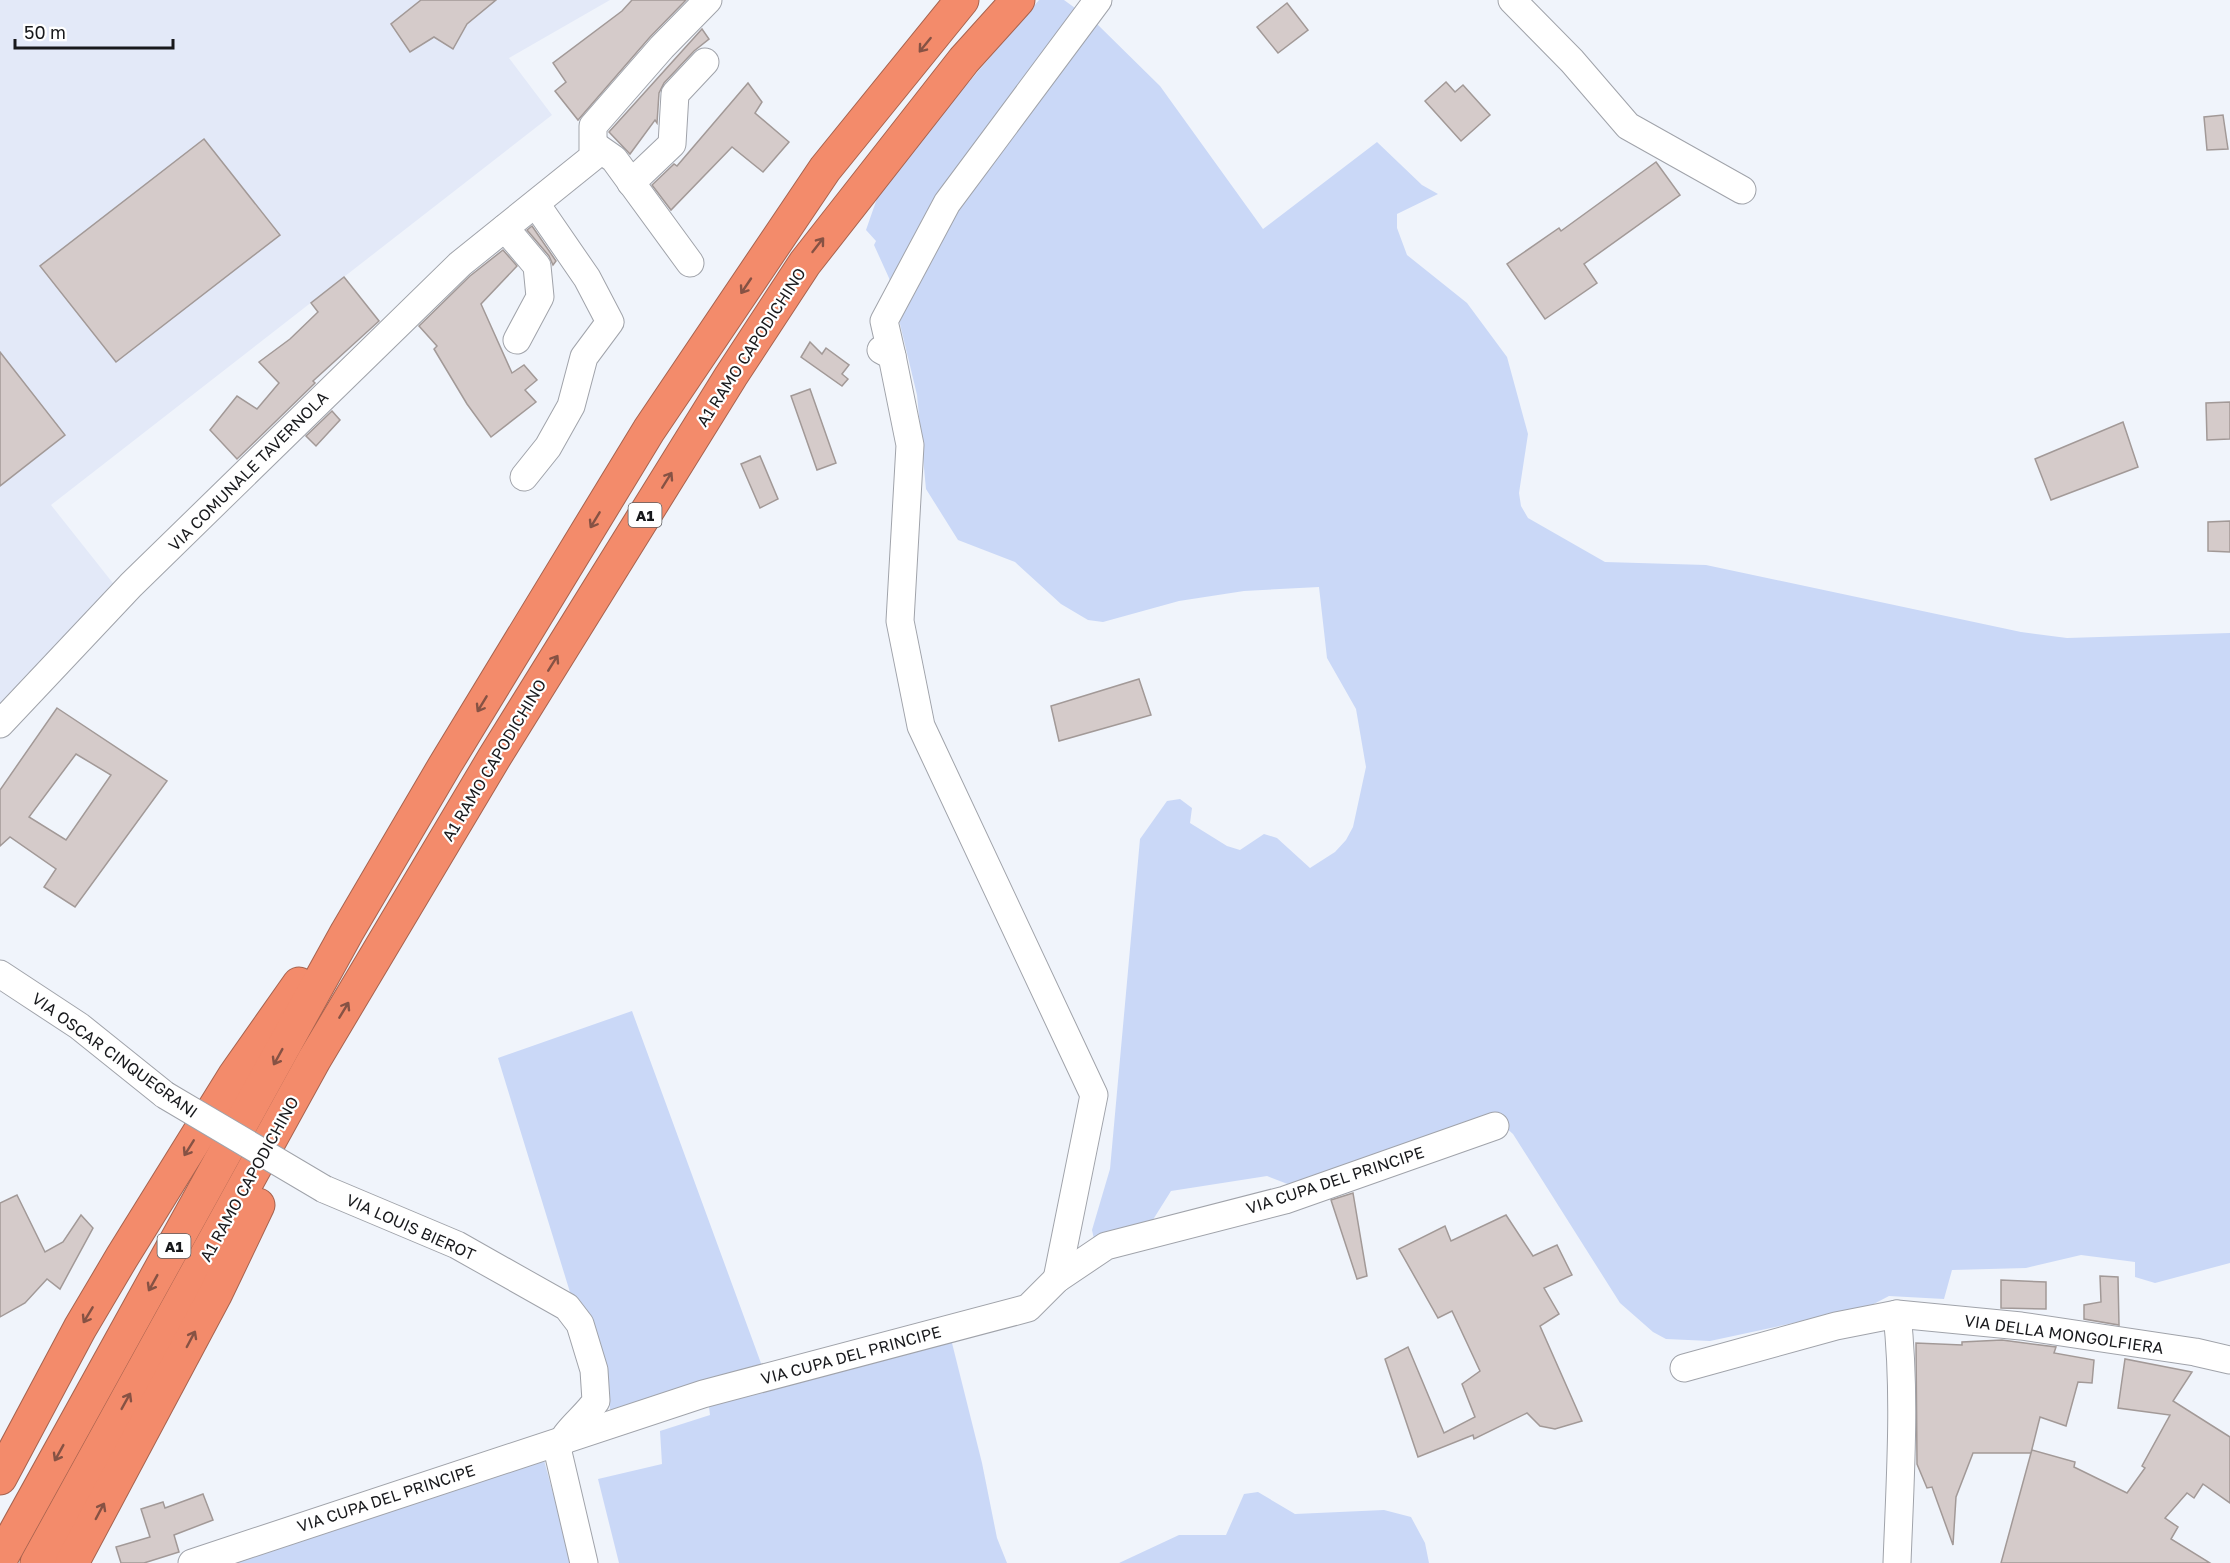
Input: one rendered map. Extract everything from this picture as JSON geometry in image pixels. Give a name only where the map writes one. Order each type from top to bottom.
[{"type":"highway","name":"A1 RAMO CAPODICHINO","points":[[0,1560],[347,932],[445,765],[650,430],[825,169],[962,0]]},
{"type":"highway","name":"A1 RAMO CAPODICHINO","points":[[37,1563],[314,1060],[494,758],[804,263],[964,60],[1018,0]]},
{"type":"highway","points":[[0,1478],[80,1328],[235,1075],[290,993],[347,932]]},
{"type":"highway","points":[[72,1563],[216,1293],[292,1131],[314,1060]]},
{"type":"street","name":"VIA COMUNALE TAVERNOLA","points":[[0,724],[131,585],[460,264],[593,157],[593,126],[662,47],[708,0]]},
{"type":"street","points":[[1057,1279],[1094,1095],[921,726],[900,621],[909,445],[887,353],[884,321],[947,203],[1098,0]]},
{"type":"street","points":[[1512,0],[1572,61],[1628,126],[1742,190]]},
{"type":"street","points":[[631,183],[672,144],[675,94],[705,62]]},
{"type":"street","points":[[594,145],[614,159],[690,263]]},
{"type":"street","points":[[524,477],[548,447],[571,406],[584,357],[610,322],[587,278],[536,204]]},
{"type":"street","points":[[505,228],[537,266],[540,297],[517,340]]},
{"type":"street","name":"VIA OSCAR CINQUEGRANI","points":[[0,974],[79,1026],[165,1095],[324,1189]]},
{"type":"street","name":"VIA CUPA DEL PRINCIPE","points":[[192,1563],[703,1394],[1028,1308],[1057,1279],[1106,1246],[1286,1200],[1495,1126]]},
{"type":"street","name":"VIA LOUIS BIEROT","points":[[324,1189],[457,1245],[567,1307],[580,1324],[594,1370],[596,1401],[584,1418],[560,1440]]},
{"type":"street","points":[[1898,1314],[1902,1434],[1898,1563]]},
{"type":"street","name":"VIA DELLA MONGOLFIERA","points":[[1684,1368],[1836,1326],[1898,1314],[2020,1326],[2195,1352],[2230,1360]]},
{"type":"street","points":[[560,1440],[558,1452],[584,1563]]},
{"type":"shaded area","points":[[0,0],[610,0],[509,58],[552,115],[51,505],[116,587],[0,711]]},
{"type":"shaded area","points":[[1039,0],[1064,0],[1097,24],[1160,86],[1263,229],[1377,142],[1422,185],[1438,194],[1397,214],[1397,228],[1407,255],[1467,303],[1507,357],[1528,434],[1519,493],[1521,506],[1528,518],[1605,562],[1706,565],[2021,632],[2067,638],[2230,633],[2230,1263],[2155,1283],[2135,1277],[2135,1262],[2081,1255],[2026,1268],[1952,1270],[1944,1299],[1889,1296],[1868,1307],[1710,1341],[1666,1339],[1653,1332],[1620,1303],[1513,1134],[1493,1116],[1324,1198],[1267,1176],[1171,1191],[1134,1250],[1099,1262],[1092,1230],[1110,1169],[1140,839],[1167,801],[1180,799],[1192,808],[1190,823],[1227,846],[1240,850],[1264,834],[1277,838],[1310,868],[1335,852],[1346,840],[1353,827],[1366,767],[1356,709],[1327,658],[1319,587],[1244,591],[1179,601],[1103,622],[1088,620],[1061,604],[1015,562],[958,540],[926,489],[917,395],[889,278],[874,245],[876,241],[866,230],[882,184]]},
{"type":"shaded area","points":[[632,1011],[762,1366],[619,1413],[610,1409],[605,1371],[573,1302],[498,1058]]},
{"type":"shaded area","points":[[951,1339],[982,1463],[997,1538],[1007,1563],[619,1563],[598,1479],[662,1464],[660,1431],[710,1415],[708,1399]]},
{"type":"shaded area","points":[[544,1460],[572,1563],[207,1563]]},
{"type":"shaded area","points":[[1258,1492],[1295,1514],[1384,1510],[1411,1517],[1425,1543],[1429,1563],[1119,1563],[1179,1535],[1226,1535],[1244,1494]]},
{"type":"building","points":[[421,0],[496,0],[467,24],[453,49],[434,37],[410,52],[391,24]]},
{"type":"building","points":[[632,0],[686,0],[650,37],[578,120],[555,91],[566,82],[553,63],[622,11]]},
{"type":"building","points":[[1287,3],[1308,30],[1278,53],[1257,27]]},
{"type":"building","points":[[702,29],[709,39],[694,51],[664,83],[659,93],[657,123],[655,120],[630,154],[609,132]]},
{"type":"building","points":[[1446,82],[1455,92],[1463,85],[1490,115],[1461,141],[1425,101]]},
{"type":"building","points":[[748,83],[762,102],[755,113],[789,142],[763,172],[732,147],[671,210],[652,185],[674,164],[677,166]]},
{"type":"building","points":[[2223,115],[2228,149],[2207,150],[2204,117]]},
{"type":"building","points":[[204,139],[280,235],[116,362],[40,266]]},
{"type":"building","points":[[1656,162],[1680,195],[1584,264],[1597,283],[1545,319],[1507,264],[1559,228],[1561,231]]},
{"type":"building","points":[[532,226],[556,261],[553,265],[549,256],[527,230]]},
{"type":"building","points":[[503,250],[517,266],[481,304],[512,373],[524,365],[537,380],[525,390],[536,402],[491,437],[467,404],[434,349],[437,346],[419,326],[470,276]]},
{"type":"building","points":[[344,277],[379,321],[313,381],[315,383],[237,459],[210,430],[237,396],[257,409],[279,383],[259,362],[290,339],[318,312],[311,303]]},
{"type":"building","points":[[810,342],[822,354],[826,348],[849,365],[842,374],[848,379],[842,386],[801,357]]},
{"type":"building","points":[[0,352],[65,435],[0,486]]},
{"type":"building","points":[[810,389],[836,463],[817,470],[791,396]]},
{"type":"building","points":[[2230,402],[2230,439],[2207,440],[2206,403]]},
{"type":"building","points":[[332,411],[340,420],[316,446],[306,436]]},
{"type":"building","points":[[2123,422],[2138,467],[2051,500],[2035,459]]},
{"type":"building","points":[[760,456],[778,499],[760,508],[741,464]]},
{"type":"building","points":[[2230,521],[2230,552],[2208,551],[2208,522]]},
{"type":"building","points":[[1139,679],[1151,715],[1059,741],[1051,706]]},
{"type":"building","points":[[57,708],[167,781],[75,907],[44,887],[56,869],[10,837],[0,846],[0,790]],"holes":[[[76,754],[111,775],[66,840],[29,817]]]},
{"type":"building","points":[[1353,1193],[1367,1276],[1357,1279],[1331,1200]]},
{"type":"building","points":[[17,1195],[45,1252],[63,1242],[81,1215],[93,1228],[60,1289],[47,1279],[25,1303],[0,1317],[0,1203]]},
{"type":"building","points":[[1506,1215],[1533,1256],[1557,1245],[1572,1275],[1544,1288],[1559,1314],[1540,1326],[1582,1421],[1555,1429],[1540,1426],[1527,1413],[1474,1439],[1473,1435],[1418,1457],[1385,1359],[1408,1347],[1444,1433],[1475,1417],[1462,1384],[1480,1371],[1452,1311],[1438,1318],[1399,1249],[1445,1226],[1451,1241]]},
{"type":"building","points":[[2100,1276],[2118,1277],[2119,1325],[2084,1319],[2084,1305],[2101,1302]]},
{"type":"building","points":[[2001,1280],[2046,1282],[2046,1309],[2001,1308]]},
{"type":"building","points":[[2002,1340],[2056,1347],[2054,1353],[2094,1360],[2092,1383],[2078,1382],[2066,1426],[2040,1417],[2031,1453],[1973,1453],[1956,1497],[1953,1545],[1932,1487],[1927,1488],[1917,1464],[1916,1343],[1962,1345],[1962,1342]]},
{"type":"building","points":[[2125,1359],[2192,1372],[2173,1401],[2230,1437],[2230,1503],[2203,1484],[2194,1498],[2187,1493],[2165,1518],[2178,1527],[2171,1539],[2210,1563],[2001,1563],[2032,1450],[2075,1462],[2074,1467],[2127,1493],[2145,1468],[2142,1466],[2170,1415],[2118,1408]]},
{"type":"building","points":[[203,1494],[213,1520],[174,1535],[179,1552],[144,1563],[121,1563],[116,1547],[150,1537],[141,1509],[163,1502],[165,1508]]}]
